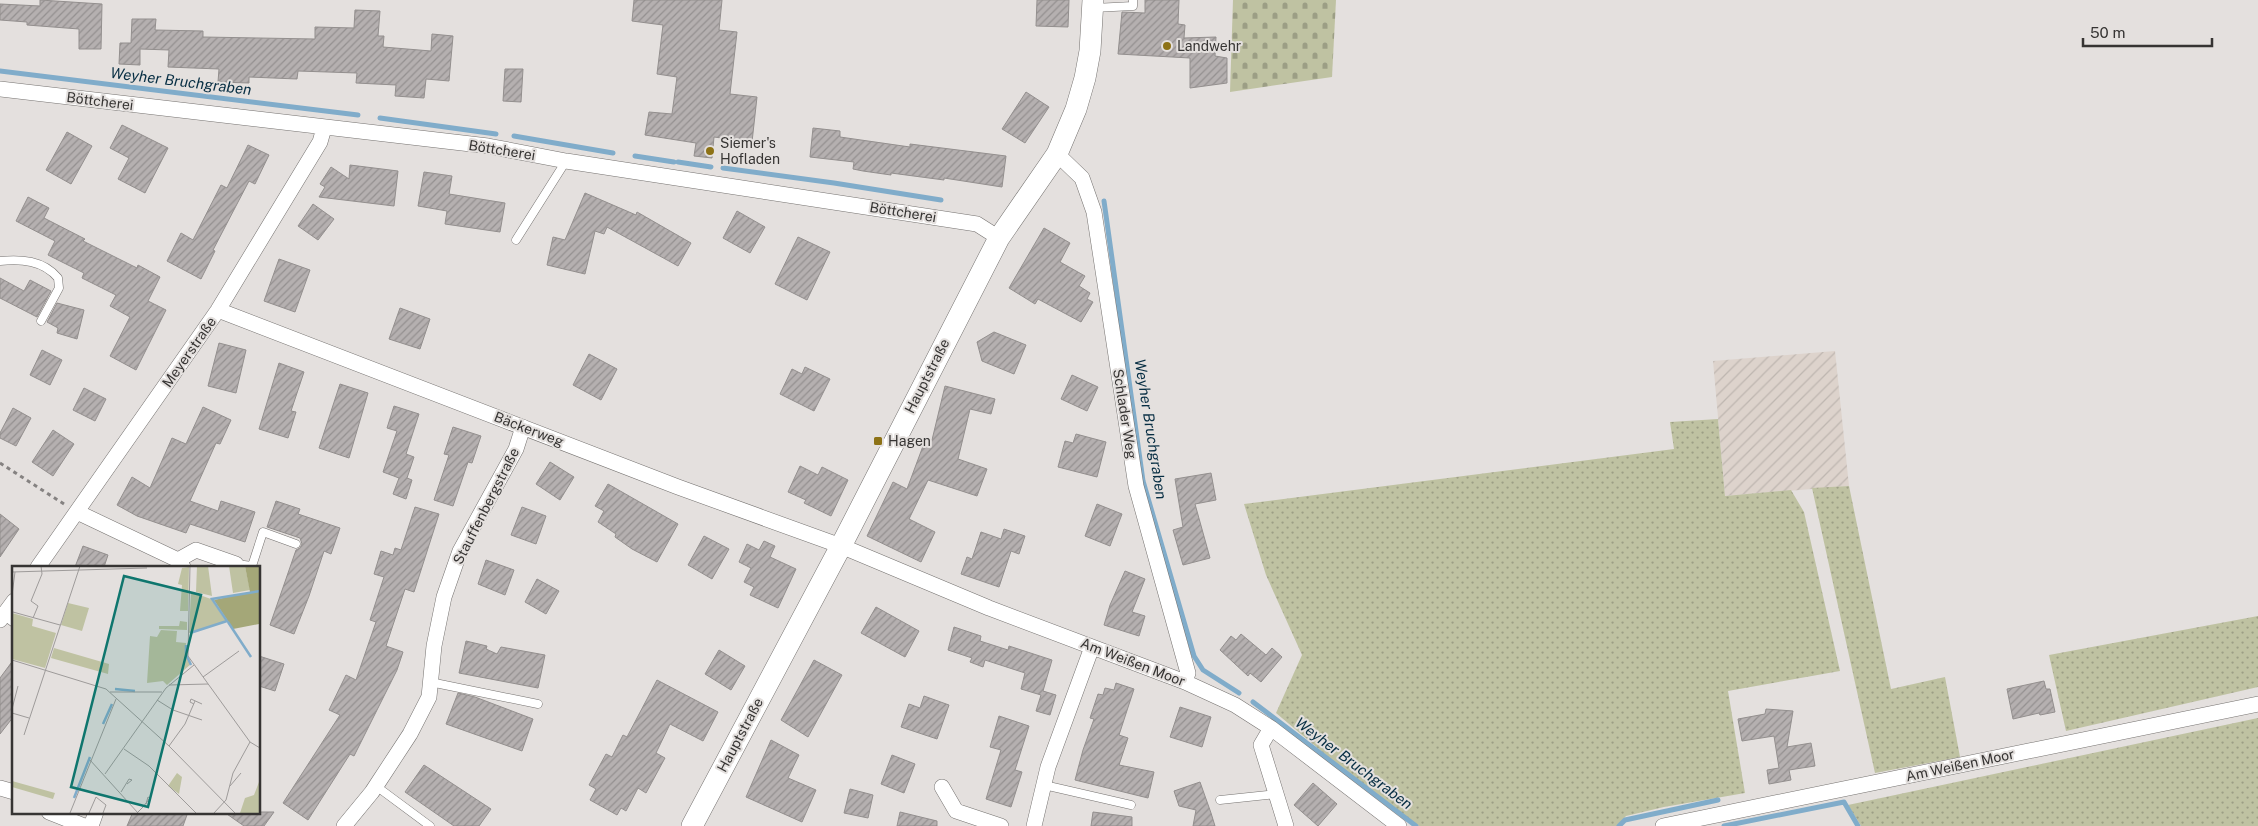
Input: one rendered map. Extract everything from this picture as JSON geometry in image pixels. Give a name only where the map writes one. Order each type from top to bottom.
[{"type":"main road","name":"Hauptstraße","points":[[692,826],[841,546],[999,238],[1057,154],[1076,109],[1085,78],[1090,50],[1092,4]]},
{"type":"street","name":"Böttcherei","points":[[0,89],[488,146],[566,161],[977,224],[999,238]]},
{"type":"street","name":"Meyerstraße","points":[[39,566],[218,310],[320,142],[324,128]]},
{"type":"street","name":"Schlader Weg","points":[[1057,154],[1082,178],[1094,212],[1136,486],[1188,673],[1185,682]]},
{"type":"street","name":"Bäckerweg","points":[[218,310],[388,374],[522,428],[841,546]]},
{"type":"street","name":"Stauffenbergstraße","points":[[344,826],[376,786],[410,734],[428,697],[434,646],[443,605],[460,551],[516,449],[522,428]]},
{"type":"street","points":[[77,512],[180,564],[196,550],[235,566]]},
{"type":"street","name":"Am Weißen Moor","points":[[841,546],[989,608],[1185,682],[1235,705],[1271,728],[1399,826]]},
{"type":"street","points":[[6,619],[12,606]]},
{"type":"street","points":[[1034,826],[1048,767],[1092,647]]},
{"type":"street","name":"Am Weißen Moor","points":[[1663,826],[2258,704]]},
{"type":"street","points":[[1271,728],[1261,745],[1286,826]]},
{"type":"street","points":[[942,787],[956,811],[1001,826]]},
{"type":"street","points":[[54,814],[84,826]]},
{"type":"street","points":[[90,826],[95,814]]},
{"type":"lane","points":[[1092,4],[1133,6],[1133,0]]},
{"type":"lane","points":[[516,240],[566,161]]},
{"type":"lane","points":[[0,261],[30,261],[44,267],[58,278],[59,288],[41,321]]},
{"type":"lane","points":[[235,566],[252,566],[263,532],[296,544]]},
{"type":"lane","points":[[430,682],[538,704]]},
{"type":"lane","points":[[1044,785],[1131,805]]},
{"type":"lane","points":[[376,786],[430,826]]},
{"type":"lane","points":[[1220,800],[1276,794]]},
{"type":"path","points":[[0,463],[77,512]]},
{"type":"shaded area","points":[[1835,351],[1849,486],[1725,496],[1713,361]]},
{"type":"green space","points":[[1233,0],[1336,0],[1332,77],[1230,92]]},
{"type":"green space","points":[[1718,419],[1725,496],[1791,490],[1804,512],[1840,671],[1728,691],[1745,793],[1664,807],[1626,816],[1617,826],[1419,826],[1339,766],[1276,713],[1302,655],[1266,575],[1244,504],[1674,449],[1670,422]]},
{"type":"green space","points":[[1849,486],[1891,689],[1945,677],[1960,757],[1875,773],[1812,488]]},
{"type":"green space","points":[[2258,616],[2258,687],[2066,731],[2049,655]]},
{"type":"green space","points":[[2258,718],[2258,826],[1861,826],[1848,805]]},
{"type":"building","points":[[40,0],[102,4],[101,49],[79,49],[79,29],[27,25],[27,22],[0,20],[0,4],[40,6]]},
{"type":"building","points":[[634,0],[722,0],[719,30],[737,32],[730,94],[757,97],[752,142],[714,137],[712,158],[694,156],[696,143],[645,135],[649,112],[672,114],[677,77],[657,74],[663,25],[632,21]]},
{"type":"building","points":[[1037,0],[1069,0],[1068,27],[1036,26]]},
{"type":"building","name":"Landwehr","points":[[1145,0],[1179,0],[1178,24],[1185,25],[1184,38],[1216,37],[1215,56],[1227,58],[1227,83],[1190,88],[1190,58],[1118,54],[1122,12],[1145,13]]},
{"type":"building","points":[[355,10],[380,11],[378,36],[384,36],[383,47],[431,51],[432,34],[453,36],[449,81],[426,79],[424,98],[395,96],[396,85],[356,83],[357,73],[298,71],[297,79],[249,77],[249,83],[218,82],[219,69],[168,67],[169,50],[140,49],[140,65],[119,64],[120,43],[131,43],[132,19],[156,19],[155,30],[203,31],[203,37],[315,39],[315,27],[354,28]]},
{"type":"building","points":[[505,69],[523,69],[521,102],[503,101]]},
{"type":"building","points":[[1026,92],[1049,107],[1025,143],[1002,129]]},
{"type":"building","points":[[122,125],[168,148],[145,193],[118,179],[129,158],[110,148]]},
{"type":"building","points":[[813,128],[840,131],[840,137],[910,147],[910,144],[1006,156],[1002,187],[944,178],[944,180],[863,171],[853,169],[854,162],[810,157]]},
{"type":"building","points":[[67,132],[92,146],[71,184],[46,170]]},
{"type":"building","points":[[248,145],[269,155],[255,184],[249,181],[213,250],[215,251],[201,279],[167,261],[181,233],[193,240],[221,185],[227,188]]},
{"type":"building","points":[[350,165],[398,171],[394,206],[319,197],[325,187],[320,184],[331,167],[349,179]]},
{"type":"building","points":[[424,172],[452,176],[449,194],[505,203],[500,232],[445,224],[447,211],[418,206]]},
{"type":"building","points":[[585,193],[636,215],[637,212],[691,243],[678,266],[607,227],[604,234],[595,231],[585,274],[547,265],[553,237],[565,240]]},
{"type":"building","points":[[28,197],[49,208],[44,218],[85,239],[83,241],[137,268],[138,265],[160,277],[148,301],[166,310],[136,370],[110,356],[130,317],[110,306],[116,295],[82,278],[84,273],[48,255],[55,241],[16,221]]},
{"type":"building","points":[[313,204],[334,219],[318,240],[298,226]]},
{"type":"building","points":[[737,211],[765,227],[750,253],[723,238]]},
{"type":"building","points":[[1044,228],[1070,243],[1060,262],[1085,276],[1079,286],[1090,293],[1087,299],[1093,302],[1081,322],[1038,299],[1035,304],[1009,288]]},
{"type":"building","points":[[798,237],[830,252],[807,300],[775,284]]},
{"type":"building","points":[[279,259],[310,270],[295,312],[264,301]]},
{"type":"building","points":[[0,278],[24,291],[30,280],[51,291],[37,317],[0,298]]},
{"type":"building","points":[[57,303],[84,310],[77,339],[57,333],[58,328],[47,322]]},
{"type":"building","points":[[400,308],[430,319],[420,349],[389,339]]},
{"type":"building","points":[[994,332],[1026,345],[1014,374],[982,361],[977,342]]},
{"type":"building","points":[[219,343],[246,350],[236,393],[208,386]]},
{"type":"building","points":[[42,350],[62,360],[50,385],[30,375]]},
{"type":"building","points":[[589,354],[617,369],[601,400],[573,385]]},
{"type":"building","points":[[279,363],[304,372],[291,411],[296,412],[288,438],[259,429]]},
{"type":"building","points":[[805,367],[830,379],[814,411],[780,394],[792,369],[802,374]]},
{"type":"building","points":[[1072,375],[1098,387],[1087,411],[1061,399]]},
{"type":"building","points":[[340,384],[368,393],[349,458],[319,448]]},
{"type":"building","points":[[945,386],[995,399],[991,414],[970,409],[958,459],[987,469],[977,496],[928,480],[909,519],[935,532],[921,562],[867,536],[893,482],[907,489],[926,438],[932,440]]},
{"type":"building","points":[[84,388],[106,399],[95,421],[73,410]]},
{"type":"building","points":[[394,406],[419,414],[406,454],[414,457],[407,478],[412,480],[406,499],[393,494],[399,478],[383,472],[397,431],[387,428]]},
{"type":"building","points":[[203,407],[231,420],[220,444],[216,443],[190,501],[218,511],[221,501],[255,512],[245,542],[190,524],[186,533],[137,516],[117,505],[132,477],[150,488],[172,438],[186,444]]},
{"type":"building","points":[[13,408],[31,418],[16,446],[0,438],[0,433]]},
{"type":"building","points":[[453,427],[481,436],[472,463],[468,462],[453,506],[434,500],[449,455],[444,454]]},
{"type":"building","points":[[53,430],[74,444],[53,476],[32,462]]},
{"type":"building","points":[[1076,434],[1106,442],[1097,477],[1058,467],[1065,441],[1073,443]]},
{"type":"building","points":[[550,462],[574,477],[560,500],[536,484]]},
{"type":"building","points":[[800,466],[818,475],[822,467],[848,480],[831,516],[804,503],[806,500],[788,492]]},
{"type":"building","points":[[1211,473],[1216,500],[1195,504],[1210,558],[1183,565],[1173,530],[1183,527],[1175,479]]},
{"type":"building","points":[[608,484],[678,524],[657,562],[632,549],[615,537],[616,534],[598,522],[604,511],[595,506]]},
{"type":"building","points":[[276,501],[300,509],[298,514],[340,528],[331,554],[324,551],[294,634],[270,625],[296,550],[302,544],[300,538],[267,527]]},
{"type":"building","points":[[1097,504],[1122,514],[1110,546],[1085,536]]},
{"type":"building","points":[[415,507],[439,514],[414,592],[405,589],[386,646],[403,652],[397,670],[354,756],[350,754],[308,820],[283,803],[340,715],[329,710],[346,675],[356,680],[376,622],[370,620],[384,577],[374,574],[381,551],[393,555],[395,548],[401,550]]},
{"type":"building","points":[[522,507],[546,516],[536,544],[511,535]]},
{"type":"building","points":[[0,514],[19,529],[0,557]]},
{"type":"building","points":[[1004,529],[1025,536],[1019,554],[1011,551],[999,587],[961,574],[967,557],[972,559],[981,532],[1001,539]]},
{"type":"building","points":[[704,536],[729,549],[712,579],[688,565]]},
{"type":"building","points":[[764,541],[775,546],[770,557],[796,569],[778,608],[750,595],[754,587],[744,582],[751,568],[739,562],[747,544],[759,550]]},
{"type":"building","points":[[83,546],[108,555],[104,566],[75,566]]},
{"type":"building","points":[[486,560],[514,570],[505,595],[478,584]]},
{"type":"building","points":[[1125,571],[1145,579],[1132,612],[1145,616],[1139,636],[1104,625],[1110,605]]},
{"type":"building","points":[[537,579],[559,591],[546,614],[525,602]]},
{"type":"building","points":[[876,607],[919,631],[905,657],[861,633]]},
{"type":"building","points":[[954,627],[981,636],[980,641],[1008,650],[1009,646],[1052,660],[1043,691],[1056,695],[1050,715],[1036,711],[1041,695],[1021,689],[1025,673],[985,660],[983,667],[970,662],[972,658],[948,650]]},
{"type":"building","points":[[1241,634],[1266,655],[1272,648],[1282,657],[1261,682],[1250,673],[1248,676],[1220,650],[1231,636],[1236,640]]},
{"type":"building","points":[[466,641],[487,646],[486,649],[497,654],[501,647],[545,655],[538,688],[459,673]]},
{"type":"building","points":[[719,650],[745,666],[731,690],[705,674]]},
{"type":"building","points":[[260,656],[284,664],[275,691],[260,686]]},
{"type":"building","points":[[814,660],[842,675],[808,737],[781,720]]},
{"type":"building","points":[[12,662],[12,719],[0,734],[0,678]]},
{"type":"building","points":[[657,680],[718,712],[703,741],[670,724],[656,753],[665,758],[646,793],[638,788],[626,811],[621,808],[617,815],[590,800],[596,789],[589,785],[606,754],[612,757],[623,735],[627,737]]},
{"type":"building","points":[[2044,681],[2046,689],[2050,689],[2055,712],[2040,715],[2039,713],[2013,719],[2007,689]]},
{"type":"building","points":[[1116,683],[1134,689],[1119,735],[1128,738],[1119,765],[1154,772],[1148,798],[1075,780],[1094,719],[1090,718],[1098,694],[1103,695],[1105,688],[1114,690]]},
{"type":"building","points":[[458,693],[475,697],[533,719],[522,751],[446,724]]},
{"type":"building","points":[[924,696],[949,705],[937,739],[901,727],[909,704],[920,708]]},
{"type":"building","points":[[1180,707],[1211,717],[1202,747],[1170,737]]},
{"type":"building","points":[[1766,709],[1793,711],[1787,747],[1811,743],[1815,766],[1789,770],[1791,780],[1769,784],[1767,770],[1779,768],[1774,736],[1742,741],[1738,719],[1765,714]]},
{"type":"building","points":[[999,716],[1029,726],[1015,770],[1022,772],[1011,807],[986,799],[1001,750],[990,747]]},
{"type":"building","points":[[771,740],[799,755],[788,778],[816,790],[802,822],[746,797]]},
{"type":"building","points":[[892,755],[915,764],[904,793],[881,784]]},
{"type":"building","points":[[424,765],[491,809],[479,826],[454,826],[405,792]]},
{"type":"building","points":[[1200,782],[1215,826],[1193,826],[1196,810],[1179,806],[1174,791]]},
{"type":"building","points":[[1313,783],[1337,804],[1318,826],[1294,805]]},
{"type":"building","points":[[850,789],[873,795],[868,818],[844,813]]},
{"type":"building","points":[[274,812],[264,826],[244,826],[227,814]]},
{"type":"building","points":[[900,812],[937,821],[937,826],[897,826]]},
{"type":"building","points":[[1093,812],[1132,817],[1132,826],[1091,826]]},
{"type":"building","points":[[132,814],[187,814],[183,826],[127,826]]},
{"type":"waterway","name":"Weyher Bruchgraben","points":[[0,71],[358,115]]},
{"type":"waterway","name":"Weyher Bruchgraben","points":[[380,118],[496,134]]},
{"type":"waterway","name":"Weyher Bruchgraben","points":[[514,136],[613,153]]},
{"type":"waterway","name":"Weyher Bruchgraben","points":[[635,156],[674,162]]},
{"type":"waterway","name":"Weyher Bruchgraben","points":[[678,162],[711,167]]},
{"type":"waterway","name":"Weyher Bruchgraben","points":[[723,168],[941,200]]},
{"type":"waterway","name":"Weyher Bruchgraben","points":[[1104,201],[1143,481],[1194,656],[1203,670],[1239,693]]},
{"type":"waterway","name":"Weyher Bruchgraben","points":[[1253,702],[1416,826]]},
{"type":"waterway","name":"Weyher Bruchgraben","points":[[1619,826],[1625,820],[1718,800]]},
{"type":"waterway","name":"Weyher Bruchgraben","points":[[1724,826],[1844,802],[1858,826]]},
{"type":"place","name":"Landwehr","points":[[1167,46]]},
{"type":"place","name":"Siemer's Hofladen","points":[[710,151]]},
{"type":"place","name":"Hagen","points":[[878,441]]}]
